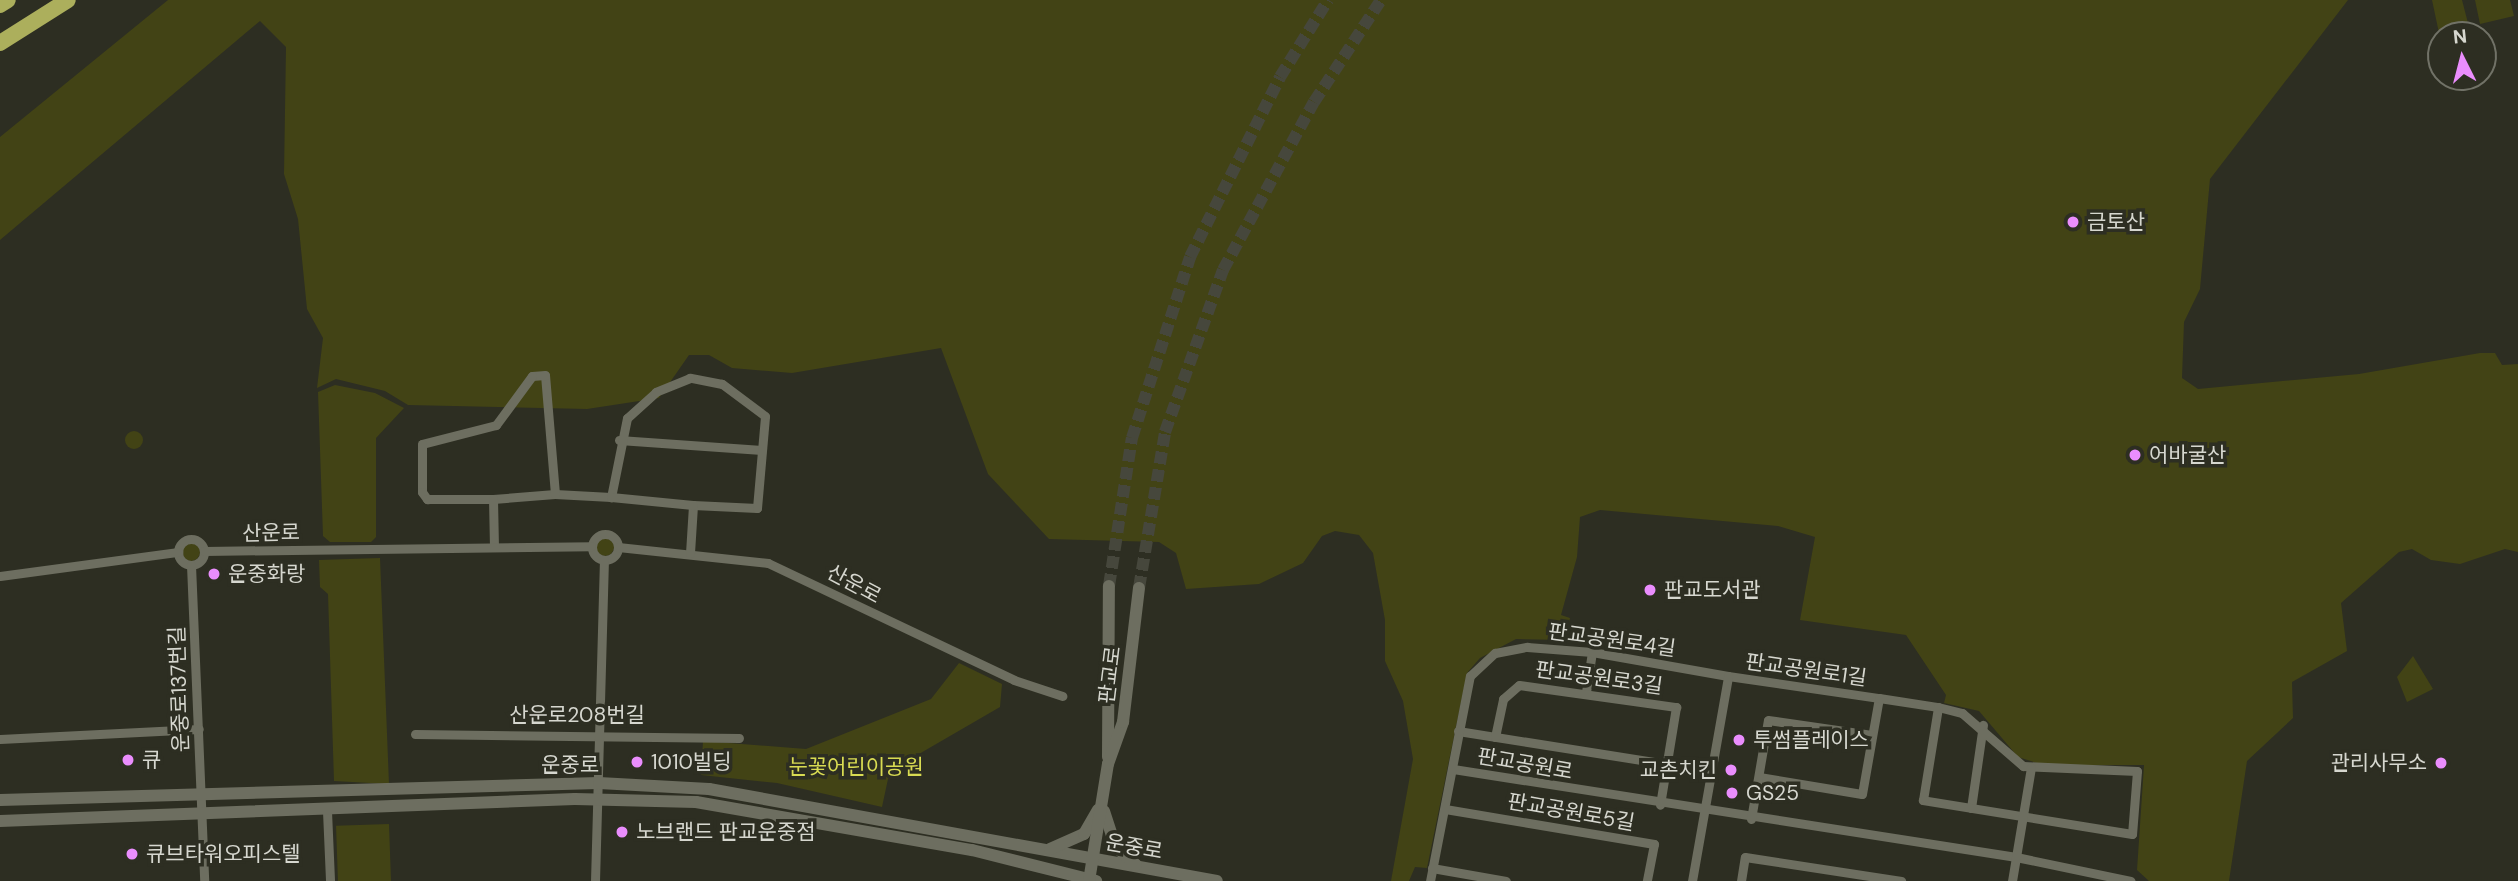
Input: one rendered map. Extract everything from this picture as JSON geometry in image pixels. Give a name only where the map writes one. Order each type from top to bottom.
[{"type":"highway","points":[[0,5],[8,0]]},
{"type":"highway","points":[[0,43],[68,0]]},
{"type":"main road","name":"판교로","points":[[1092,881],[1108,764],[1109,586]]},
{"type":"main road","name":"판교로","points":[[1108,764],[1123,722],[1139,588]]},
{"type":"main road","name":"운중로","points":[[0,800],[599,783],[769,798],[1217,881]]},
{"type":"main road","name":"운중로","points":[[0,821],[598,799],[769,812],[972,850],[1048,876],[1092,881]]},
{"type":"main road","points":[[1048,850],[1084,834],[1102,804]]},
{"type":"main road","points":[[1102,804],[1117,849],[1149,869]]},
{"type":"street","points":[[555,494],[550,378],[537,373],[496,425],[422,444],[428,499],[493,499],[555,494],[757,508],[765,416],[722,384],[699,379],[674,382],[640,402],[620,440],[611,497]]},
{"type":"street","points":[[620,440],[762,450]]},
{"type":"street","points":[[493,499],[494,546]]},
{"type":"street","points":[[690,553],[693,505]]},
{"type":"street","name":"산운로","points":[[178,552],[190,539],[204,551],[591,546],[605,533],[618,547],[768,563],[800,575],[874,615],[1062,696]]},
{"type":"street","points":[[591,546],[604,560],[595,881]]},
{"type":"street","points":[[604,560],[618,547]]},
{"type":"street","points":[[0,576],[178,552],[191,565],[204,551]]},
{"type":"street","name":"운중로137번길","points":[[191,565],[204,881]]},
{"type":"street","name":"판교공원로4길","points":[[1453,769],[1470,676],[1495,653],[1527,647],[1592,652],[1727,676]]},
{"type":"street","points":[[1586,692],[1592,652]]},
{"type":"street","points":[[1692,881],[1727,676]]},
{"type":"street","name":"판교공원로1길","points":[[1727,676],[1938,707],[1983,725],[2008,755],[2031,768]]},
{"type":"street","name":"판교공원로3길","points":[[1496,737],[1500,706],[1512,688],[1586,692],[1676,707],[1660,805]]},
{"type":"street","name":"판교공원로1길","points":[[1759,777],[1862,794],[1880,698]]},
{"type":"street","points":[[1938,707],[1923,800],[2023,817],[2132,834],[2137,771],[2031,768],[2023,817],[2012,881]]},
{"type":"street","points":[[1751,819],[1768,720],[1872,735]]},
{"type":"street","points":[[1970,808],[1983,725]]},
{"type":"street","points":[[0,739],[199,729]]},
{"type":"street","points":[[1458,731],[1666,764]]},
{"type":"street","name":"산운로208번길","points":[[415,734],[600,733],[739,738]]},
{"type":"street","name":"판교공원로","points":[[1430,881],[1453,769],[1660,805],[2016,857],[2131,881]]},
{"type":"street","name":"판교공원로5길","points":[[1445,809],[1654,844],[1647,881]]},
{"type":"street","points":[[327,811],[330,881]]},
{"type":"street","points":[[1741,881],[1745,857],[1900,881]]},
{"type":"street","points":[[1433,868],[1506,881]]},
{"type":"green space","points":[[168,0],[2348,0],[2210,179],[2200,289],[2184,322],[2182,378],[2198,389],[2359,374],[2480,353],[2495,353],[2502,365],[2518,364],[2518,552],[2505,549],[2460,564],[2431,560],[2412,549],[2399,552],[2341,603],[2347,651],[2292,682],[2293,718],[2247,761],[2229,881],[2149,881],[2137,870],[2144,765],[2043,765],[2018,757],[1979,711],[1944,703],[1946,695],[1906,635],[1800,620],[1815,537],[1778,526],[1600,510],[1580,517],[1577,557],[1561,615],[1570,618],[1565,640],[1516,639],[1480,658],[1467,673],[1427,868],[1415,867],[1409,881],[1391,881],[1413,759],[1403,701],[1385,661],[1385,620],[1373,553],[1359,535],[1335,531],[1322,536],[1303,563],[1259,584],[1186,589],[1176,553],[1159,542],[1049,539],[988,474],[941,348],[792,373],[732,368],[709,355],[689,355],[659,398],[587,409],[408,405],[385,391],[336,379],[317,388],[323,338],[307,309],[298,219],[284,174],[286,47],[260,21],[0,240],[0,137]]},
{"type":"green space","points":[[2432,0],[2462,0],[2467,21],[2436,21]]},
{"type":"green space","points":[[2475,0],[2510,0],[2514,16],[2479,21]]},
{"type":"green space","points":[[335,385],[375,393],[404,408],[376,438],[376,537],[371,542],[330,542],[323,536],[318,392]]},
{"type":"green space","points":[[130,431],[138,431],[143,440],[141,447],[130,449],[125,444],[125,436]]},
{"type":"green space","points":[[605,538],[611,541],[614,547],[611,553],[605,556],[599,553],[596,547],[599,541]]},
{"type":"green space","points":[[191,543],[197,546],[200,552],[197,558],[191,561],[185,558],[182,552],[185,546]]},
{"type":"green space","points":[[380,558],[389,784],[334,781],[328,594],[320,587],[319,560]]},
{"type":"green space","points":[[2413,656],[2433,689],[2407,702],[2397,677]]},
{"type":"green space","name":"눈꽃어린이공원","points":[[959,663],[1002,684],[1000,707],[900,765],[888,779],[882,807],[777,783],[701,775],[703,741],[806,749],[931,699]]},
{"type":"green space","points":[[389,824],[391,881],[338,881],[336,826]]},
{"type":"tunnel","points":[[1109,586],[1132,438],[1190,257],[1280,77],[1328,0]]},
{"type":"tunnel","points":[[1139,588],[1165,432],[1223,270],[1314,102],[1381,0]]},
{"type":"place","name":"금토산","points":[[2073,222]]},
{"type":"place","name":"어바굴산","points":[[2135,455]]},
{"type":"place","name":"운중화랑","points":[[214,574]]},
{"type":"place","name":"판교도서관","points":[[1650,590]]},
{"type":"place","name":"투썸플레이스","points":[[1739,740]]},
{"type":"place","name":"큐","points":[[128,760]]},
{"type":"place","name":"1010빌딩","points":[[637,762]]},
{"type":"place","name":"관리사무소","points":[[2441,763]]},
{"type":"place","name":"교촌치킨","points":[[1731,770]]},
{"type":"place","name":"GS25","points":[[1732,793]]},
{"type":"place","name":"노브랜드 판교운중점","points":[[622,832]]},
{"type":"place","name":"큐브타워오피스텔","points":[[132,854]]}]
